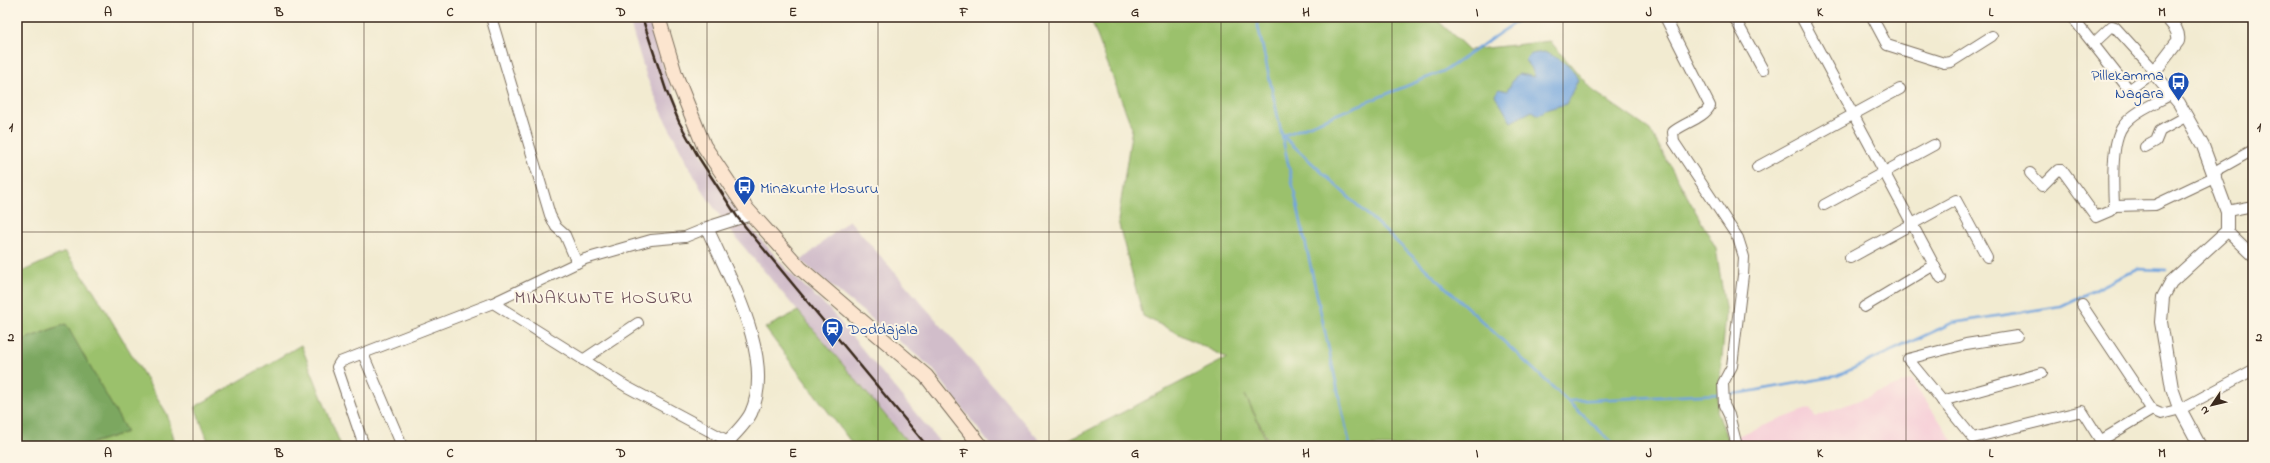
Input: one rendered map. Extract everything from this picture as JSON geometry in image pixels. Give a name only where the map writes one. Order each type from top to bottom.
[{"type":"main road","points":[[658,17],[675,74],[704,146],[751,214],[800,268],[926,376],[981,446]]},
{"type":"street","points":[[491,17],[550,215],[556,227],[565,235],[577,263]]},
{"type":"street","points":[[1665,17],[1710,106],[1708,111],[1680,126],[1673,132],[1674,142],[1738,238],[1744,257],[1732,366],[1723,383],[1724,405],[1729,415],[1737,446]]},
{"type":"street","points":[[1734,17],[1763,70]]},
{"type":"street","points":[[1801,17],[1941,278]]},
{"type":"street","points":[[1872,17],[1887,45],[1944,63],[1951,62],[1992,36]]},
{"type":"street","points":[[2072,17],[2130,89],[2155,71],[2178,42],[2179,36],[2175,28],[2166,17]]},
{"type":"street","points":[[2093,44],[2112,26],[2115,27],[2155,71],[2157,77],[2172,94],[2187,116],[2203,146],[2215,174],[2227,211],[2227,231],[2253,256]]},
{"type":"street","points":[[1757,167],[1853,113],[1900,89]]},
{"type":"street","points":[[2030,173],[2042,186],[2058,170],[2062,170],[2096,217],[2110,211],[2114,206],[2113,188],[2116,138],[2123,125],[2132,117],[2172,94]]},
{"type":"street","points":[[2145,147],[2156,141],[2160,131],[2187,116]]},
{"type":"street","points":[[1824,205],[1934,145]]},
{"type":"street","points":[[2114,206],[2155,206],[2215,174],[2253,150]]},
{"type":"street","points":[[1850,258],[1956,200],[1987,256]]},
{"type":"street","points":[[2227,211],[2253,206]]},
{"type":"street","points":[[364,446],[337,367],[340,362],[493,303],[577,263],[651,240],[685,236],[751,214]]},
{"type":"street","points":[[493,303],[627,387],[730,444],[751,412],[758,369],[756,351],[744,313],[707,228]]},
{"type":"street","points":[[2200,446],[2181,410],[2172,388],[2161,322],[2163,297],[2171,282],[2227,231]]},
{"type":"street","points":[[1864,307],[1934,265]]},
{"type":"street","points":[[2082,305],[2152,410],[2161,414],[2181,410],[2253,370]]},
{"type":"street","points":[[583,360],[638,323]]},
{"type":"street","points":[[2017,336],[1966,344],[1908,359],[1973,438],[2082,411],[2102,443],[2152,410]]},
{"type":"street","points":[[363,354],[402,446]]},
{"type":"street","points":[[1942,401],[2042,373]]},
{"type":"shaded area","points":[[628,17],[650,17],[664,69],[686,125],[707,164],[741,216],[789,272],[829,309],[943,446],[911,446],[732,233],[701,189],[666,122],[647,78]]},
{"type":"shaded area","points":[[849,220],[1044,446],[991,446],[932,368],[801,261]]},
{"type":"shaded area","points":[[1911,380],[1957,446],[1742,446],[1737,436],[1810,408],[1815,417]]},
{"type":"green space","points":[[1090,17],[1434,17],[1469,50],[1550,41],[1592,90],[1650,130],[1716,248],[1726,314],[1717,411],[1730,446],[1271,446],[1245,395],[1269,446],[1058,446],[1227,358],[1143,316],[1118,221],[1132,128]]},
{"type":"green space","points":[[65,252],[94,291],[167,414],[176,446],[83,446],[127,432],[65,324],[17,342],[17,274]]},
{"type":"green space","points":[[798,311],[911,446],[854,446],[765,328]]},
{"type":"green space","points":[[66,324],[127,432],[83,446],[17,446],[17,342]]},
{"type":"green space","points":[[301,345],[341,446],[210,446],[195,407]]},
{"type":"water","points":[[1544,52],[1568,66],[1578,80],[1566,104],[1545,110],[1539,115],[1532,111],[1511,122],[1495,95],[1499,89],[1507,91],[1515,77],[1519,74],[1535,77],[1531,67],[1525,61],[1531,54]]},
{"type":"waterway","points":[[1256,17],[1350,446]]},
{"type":"waterway","points":[[1523,17],[1446,70],[1283,136],[1616,446]]},
{"type":"waterway","points":[[1727,394],[1741,393],[1837,376],[1952,323],[2061,306],[2138,269],[2166,270]]},
{"type":"waterway","points":[[1568,401],[1722,394]]},
{"type":"railway","points":[[642,17],[666,90],[679,122],[699,158],[738,218],[927,446]]},
{"type":"place","name":"Pillekamma Nagara","points":[[2179,102]]},
{"type":"place","name":"Minakunte Hosuru","points":[[745,206]]},
{"type":"place","name":"Doddajala","points":[[833,348]]},
{"type":"district","name":"MINAKUNTE HOSURU","points":[[604,297]]}]
